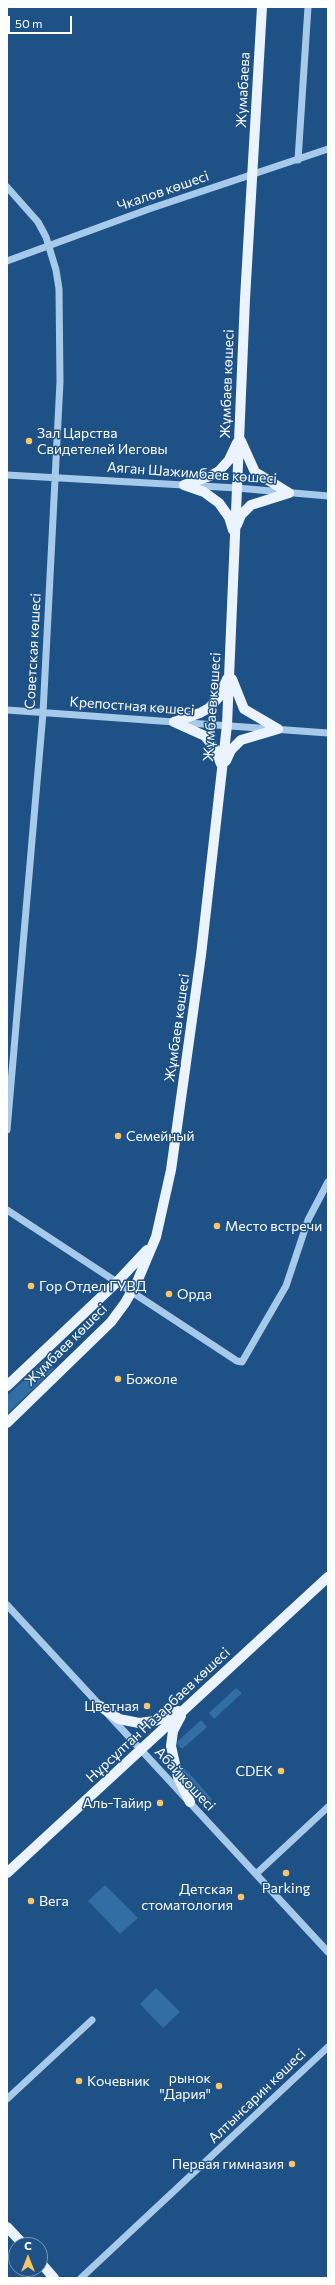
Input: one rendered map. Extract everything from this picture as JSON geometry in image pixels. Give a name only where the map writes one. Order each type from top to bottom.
[{"type":"main road","name":"Жумабаева","points":[[253,175],[262,7]]},
{"type":"main road","name":"Жұмбаев көшесі","points":[[7,1423],[111,1322],[132,1292],[156,1237],[172,1162],[202,947],[227,725],[245,299],[253,175]]},
{"type":"main road","points":[[184,485],[210,476],[223,468],[234,451],[239,435]]},
{"type":"main road","points":[[239,435],[247,459],[255,472],[289,493]]},
{"type":"main road","points":[[184,485],[204,492],[219,503],[229,518],[235,536]]},
{"type":"main road","points":[[235,536],[240,518],[248,507],[262,500],[289,493]]},
{"type":"main road","points":[[174,722],[200,713],[213,705],[224,688],[229,673]]},
{"type":"main road","points":[[229,673],[244,709],[278,729]]},
{"type":"main road","points":[[174,722],[194,729],[209,740],[218,754],[222,770]]},
{"type":"main road","points":[[222,770],[230,753],[238,742],[252,736],[278,729]]},
{"type":"main road","name":"Жұмбаев көшесі","points":[[7,1386],[117,1282],[142,1256],[156,1237]]},
{"type":"main road","name":"Нұрсұлтан Назарбаев көшесі","points":[[7,1873],[328,1577]]},
{"type":"main road","points":[[100,1706],[124,1721],[139,1723],[166,1717],[193,1701]]},
{"type":"main road","points":[[190,1802],[178,1777],[171,1746],[178,1721],[193,1701]]},
{"type":"main road","points":[[7,2227],[16,2237]]},
{"type":"street","points":[[298,160],[308,7]]},
{"type":"street","name":"Чкалов көшесі","points":[[7,261],[48,245],[328,149]]},
{"type":"street","name":"Советская көшесі","points":[[7,187],[38,222],[48,245],[56,270],[59,289],[60,382],[43,713],[7,1130]]},
{"type":"street","name":"Аяган Шажимбаев көшесі","points":[[7,475],[237,488],[328,496]]},
{"type":"street","name":"Крепостная көшесі","points":[[7,710],[328,733]]},
{"type":"street","points":[[7,1210],[237,1361],[242,1362],[286,1286],[308,1220],[328,1182]]},
{"type":"street","name":"Абай көшесі","points":[[7,1605],[328,1952]]},
{"type":"street","points":[[256,1874],[328,1807]]},
{"type":"street","points":[[7,2099],[92,2020]]},
{"type":"street","name":"Алтынсарин көшесі","points":[[81,2278],[328,2047]]},
{"type":"shaded area","points":[[45,1360],[54,1369],[7,1414],[7,1396]]},
{"type":"shaded area","points":[[236,1688],[242,1693],[214,1719],[209,1713]]},
{"type":"shaded area","points":[[201,1720],[207,1727],[182,1749],[176,1743]]},
{"type":"shaded area","points":[[179,1762],[212,1799],[204,1806],[179,1776]]},
{"type":"shaded area","points":[[105,1885],[138,1918],[120,1934],[88,1901]]},
{"type":"shaded area","points":[[156,1988],[180,2012],[163,2028],[140,2004]]},
{"type":"place","name":"Зал Царства Свидетелей Иеговы","points":[[29,441]]},
{"type":"place","name":"Семейный","points":[[118,1136]]},
{"type":"place","name":"Место встречи","points":[[217,1226]]},
{"type":"place","name":"Гор Отдел ГУВД","points":[[31,1286]]},
{"type":"place","name":"Орда","points":[[169,1294]]},
{"type":"place","name":"Божоле","points":[[118,1379]]},
{"type":"place","name":"Цветная","points":[[147,1706]]},
{"type":"place","name":"CDEK","points":[[281,1771]]},
{"type":"place","name":"Аль-Тайир","points":[[160,1803]]},
{"type":"place","name":"Parking","points":[[286,1873]]},
{"type":"place","name":"Детская стоматология","points":[[241,1897]]},
{"type":"place","name":"Вега","points":[[31,1901]]},
{"type":"place","name":"Кочевник","points":[[79,2081]]},
{"type":"place","name":"рынок \"Дария\"","points":[[219,2086]]},
{"type":"place","name":"Первая гимназия","points":[[292,2164]]}]
